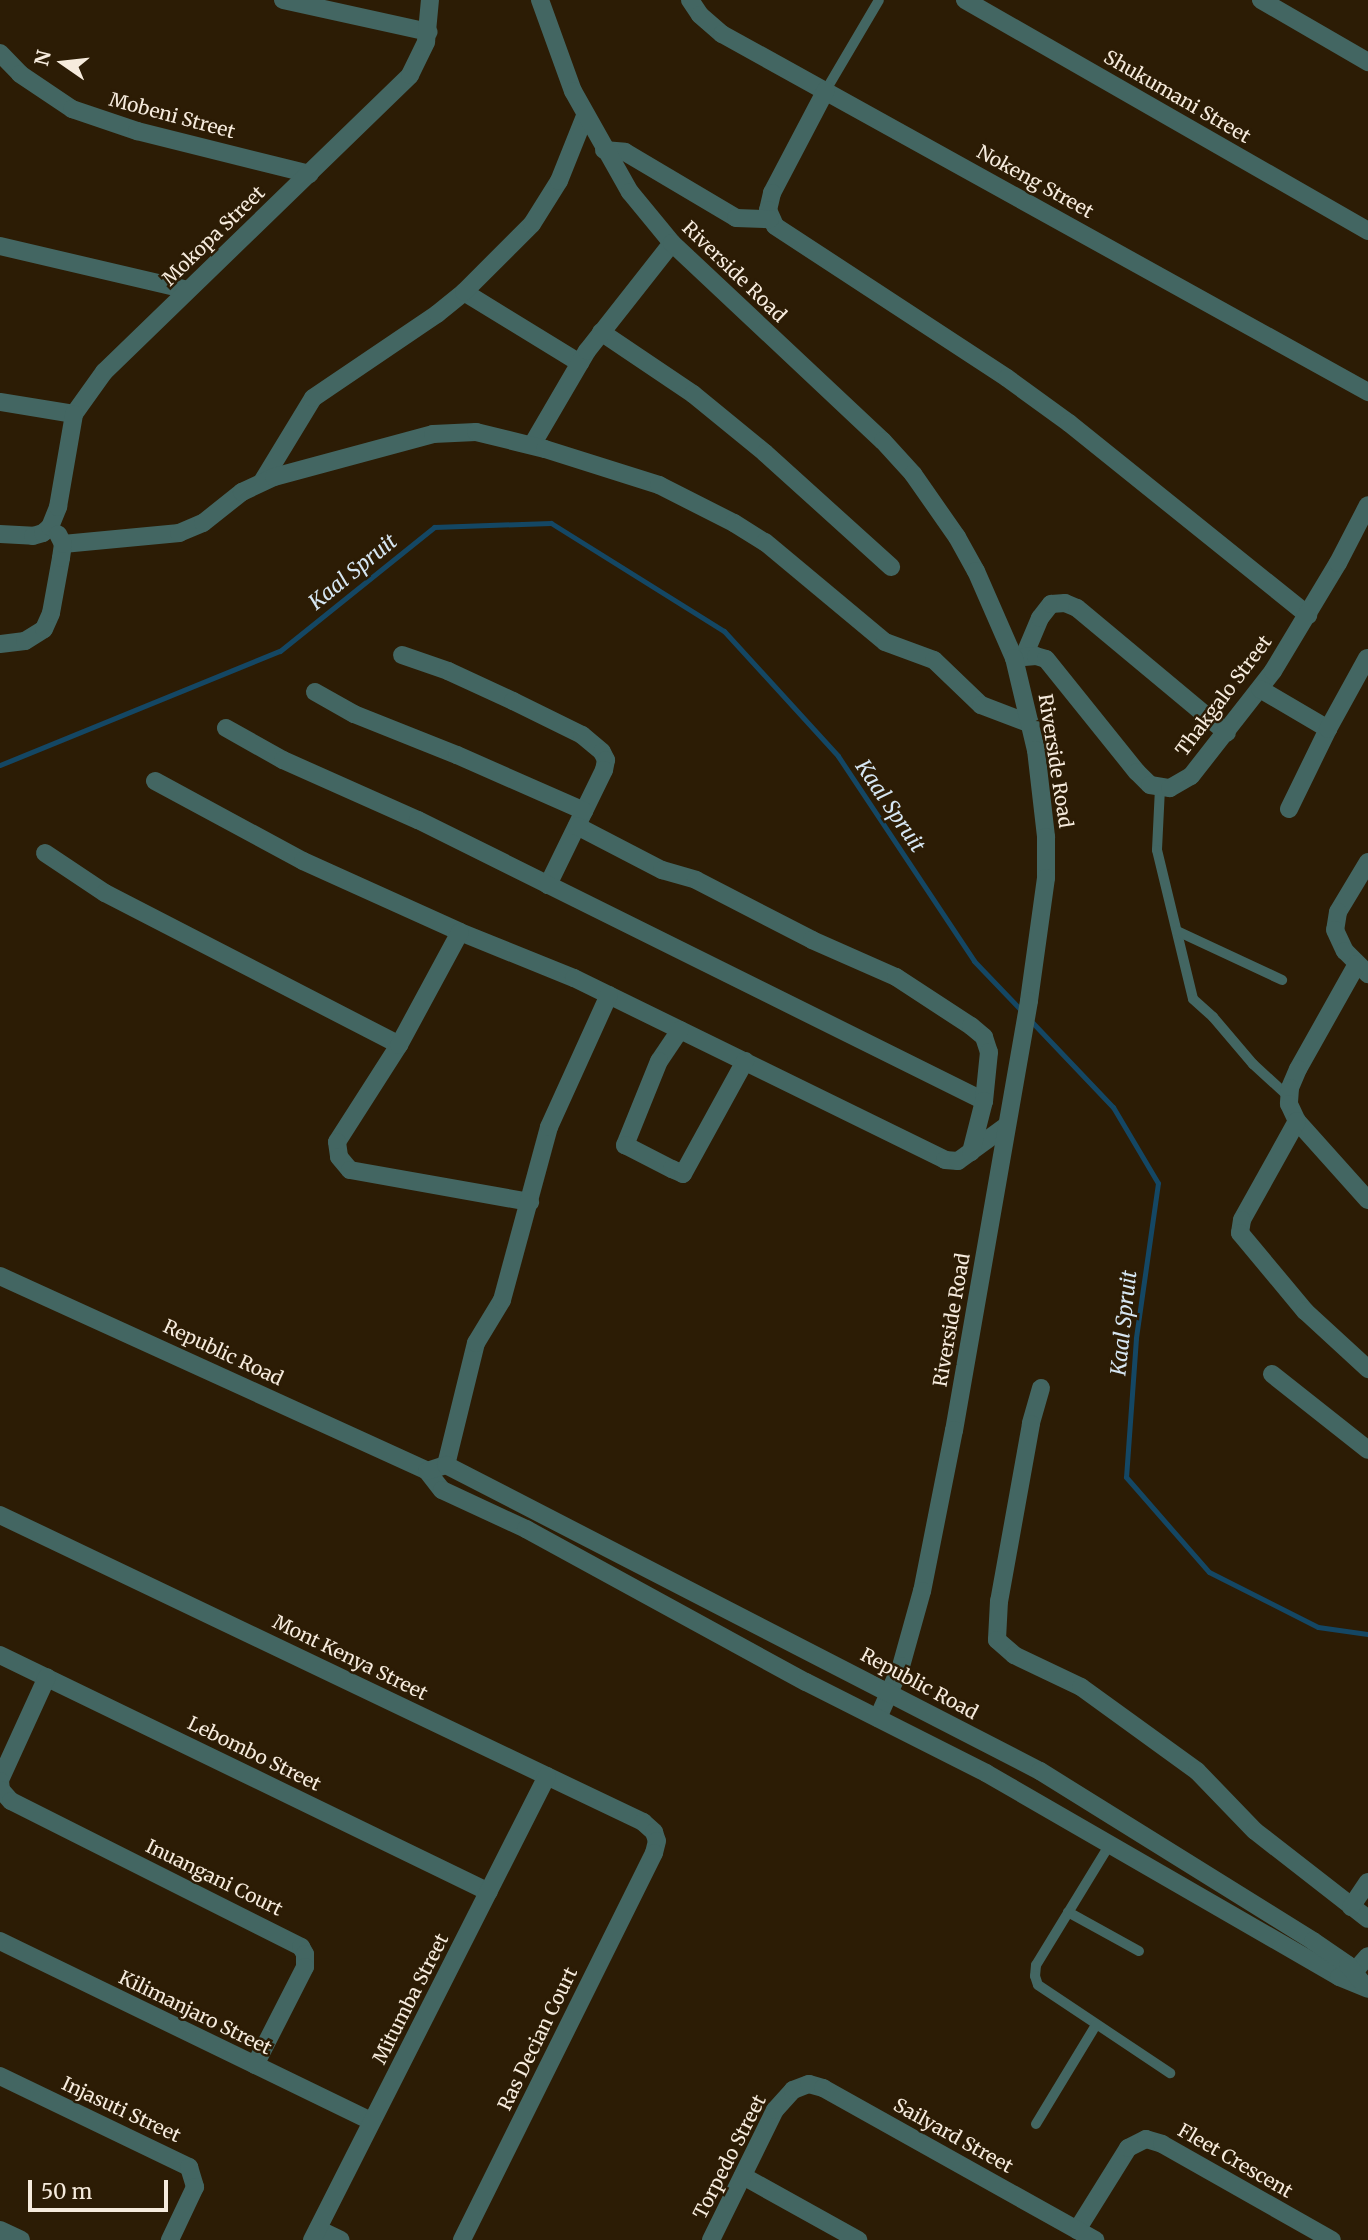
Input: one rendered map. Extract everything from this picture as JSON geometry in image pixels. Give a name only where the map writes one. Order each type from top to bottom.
[{"type":"street","points":[[283,0],[429,32],[430,0]]},
{"type":"street","name":"Riverside Road","points":[[540,0],[561,63],[604,150],[630,192],[672,243],[883,441],[913,474],[976,571],[1019,657],[1043,794],[1046,837],[1042,914],[954,1430],[922,1591],[907,1650],[878,1718]]},
{"type":"street","name":"Nokeng Street","points":[[690,0],[700,15],[722,34],[1368,393]]},
{"type":"street","name":"Shukumani Street","points":[[965,0],[1368,231]]},
{"type":"street","points":[[1261,0],[1368,62]]},
{"type":"street","name":"Mokopa Street","points":[[74,414],[104,372],[410,75],[429,32]]},
{"type":"street","name":"Mobeni Street","points":[[0,53],[20,74],[72,109],[138,131],[310,174]]},
{"type":"street","points":[[826,90],[772,194],[768,211],[770,219],[780,232],[1007,378],[1069,423],[1308,615]]},
{"type":"street","points":[[262,482],[313,398],[421,327],[464,292],[532,224],[547,203],[586,116]]},
{"type":"street","points":[[604,150],[625,152],[736,218],[770,219]]},
{"type":"street","points":[[532,445],[601,332],[672,243]]},
{"type":"street","points":[[0,246],[187,290]]},
{"type":"street","points":[[464,292],[580,363]]},
{"type":"street","points":[[601,332],[693,394],[765,453],[891,566]]},
{"type":"street","points":[[0,402],[74,414],[58,507],[50,527],[33,536],[0,534]]},
{"type":"street","points":[[62,544],[179,533],[203,523],[242,492],[262,482],[433,434],[476,432],[532,445],[659,485],[734,523],[765,542],[886,642],[903,651],[924,655],[981,705],[1031,724]]},
{"type":"street","name":"Thakgalo Street","points":[[1160,788],[1170,788],[1191,776],[1260,689],[1308,615],[1368,505]]},
{"type":"street","points":[[0,644],[25,641],[44,629],[51,613],[62,544],[59,535],[50,527]]},
{"type":"street","points":[[1160,788],[1150,785],[1137,772],[1054,666],[1046,659],[1019,657],[1040,618],[1051,604],[1065,603],[1077,608],[1227,733]]},
{"type":"street","points":[[402,655],[448,671],[596,744],[606,760],[581,819],[548,885]]},
{"type":"street","points":[[1289,809],[1367,658]]},
{"type":"street","points":[[1260,689],[1328,729]]},
{"type":"street","points":[[315,692],[354,714],[457,755],[581,819],[662,870],[696,880],[812,940],[896,977],[955,1013],[984,1037],[989,1052],[984,1101],[971,1152]]},
{"type":"street","points":[[226,728],[283,760],[360,793],[984,1101]]},
{"type":"street","points":[[155,781],[303,860],[460,932],[501,946],[609,995],[944,1160],[958,1161],[1006,1126]]},
{"type":"street","points":[[45,853],[105,893],[399,1045]]},
{"type":"street","points":[[1368,862],[1343,903],[1336,921],[1339,940],[1362,969],[1298,1069],[1289,1097],[1297,1121],[1368,1200]]},
{"type":"street","points":[[460,932],[399,1045],[337,1142],[339,1157],[350,1170],[530,1202]]},
{"type":"street","points":[[427,1471],[446,1465],[476,1343],[502,1300],[559,1101],[609,995]]},
{"type":"street","points":[[680,1030],[659,1061],[625,1145],[672,1169],[683,1174],[745,1061]]},
{"type":"street","points":[[1297,1121],[1242,1220],[1240,1233],[1248,1246],[1305,1311],[1368,1369]]},
{"type":"street","name":"Republic Road","points":[[0,1276],[427,1471],[442,1490],[538,1536],[986,1773],[1339,1977],[1367,1988]]},
{"type":"street","points":[[1272,1374],[1368,1450]]},
{"type":"street","points":[[1041,1388],[1031,1424],[999,1601],[997,1640],[1014,1655],[1081,1688],[1197,1771],[1255,1831],[1368,1919]]},
{"type":"street","name":"Republic Road","points":[[446,1465],[889,1691],[1094,1804],[1313,1941],[1348,1965],[1367,1988]]},
{"type":"street","name":"Mont Kenya Street","points":[[0,1515],[651,1828],[657,1841],[652,1857]]},
{"type":"street","name":"Lebombo Street","points":[[0,1655],[489,1892]]},
{"type":"street","name":"Inuangani Court","points":[[47,1677],[0,1780],[1,1790],[10,1801],[301,1947],[305,1954],[305,1968],[255,2066]]},
{"type":"street","name":"Mitumba Street","points":[[315,2234],[547,1776]]},
{"type":"street","name":"Ras Decian Court","points":[[462,2240],[652,1857]]},
{"type":"street","points":[[1351,1907],[1368,1882]]},
{"type":"street","name":"Kilimanjaro Street","points":[[0,1941],[371,2121]]},
{"type":"street","points":[[1354,1972],[1368,1956]]},
{"type":"street","name":"Injasuti Street","points":[[0,2076],[189,2168],[195,2187],[170,2240]]},
{"type":"street","name":"Sailyard Street","points":[[789,2094],[809,2084],[823,2088],[1095,2240]]},
{"type":"street","name":"Torpedo Street","points":[[711,2240],[775,2110],[789,2094]]},
{"type":"street","name":"Fleet Crescent","points":[[1077,2230],[1128,2148],[1146,2138],[1162,2144],[1332,2240]]},
{"type":"street","points":[[743,2176],[846,2237]]},
{"type":"street","points":[[0,2230],[21,2240]]},
{"type":"street","points":[[315,2234],[341,2240]]},
{"type":"lane","points":[[826,90],[879,0]]},
{"type":"lane","points":[[1160,788],[1157,850],[1193,999],[1253,1064],[1289,1097]]},
{"type":"lane","points":[[1177,931],[1282,980]]},
{"type":"lane","points":[[1110,1844],[1036,1965],[1035,1976],[1038,1984],[1170,2073]]},
{"type":"lane","points":[[1068,1912],[1139,1951]]},
{"type":"lane","points":[[1036,2124],[1096,2025]]},
{"type":"waterway","name":"Kaal Spruit","points":[[0,765],[280,651],[434,527],[551,523],[724,631],[838,756],[974,961],[1022,1011]]},
{"type":"waterway","name":"Kaal Spruit","points":[[1031,1021],[1113,1107],[1158,1183],[1136,1338],[1126,1477],[1209,1572],[1318,1627],[1368,1634]]}]
